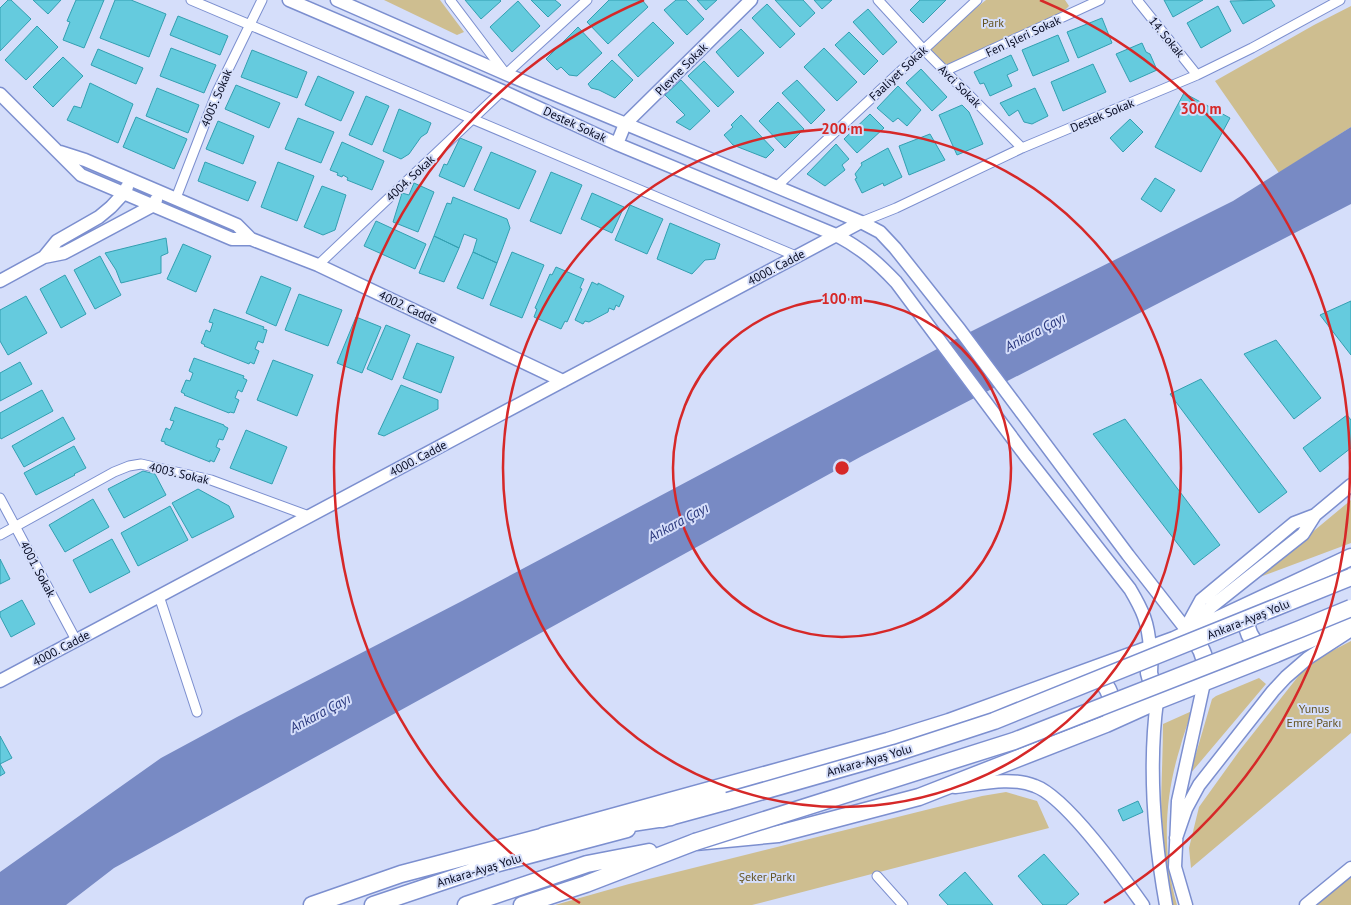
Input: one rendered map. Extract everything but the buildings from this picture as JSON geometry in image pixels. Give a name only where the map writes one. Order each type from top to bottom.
[{"type":"highway","points":[[312,905],[401,874],[888,741],[949,722],[1190,633],[1351,557]]},
{"type":"highway","name":"Ankara-Ayaş Yolu","points":[[373,905],[495,864],[672,817],[896,753],[994,721],[1351,577]]},
{"type":"highway","points":[[1265,598],[1252,608],[1248,615],[1247,628],[1249,635],[1253,641],[1264,649],[1278,650],[1290,648]]},
{"type":"highway","name":"Ankara-Ayaş Yolu","points":[[466,905],[587,864],[695,842],[1014,741],[1351,608]]},
{"type":"highway","points":[[522,905],[586,884],[695,842],[778,834],[919,798],[1106,724],[1157,701],[1351,622]]},
{"type":"highway","points":[[1190,633],[1205,657],[1204,683]]},
{"type":"highway","points":[[1150,648],[1150,678],[1157,701]]},
{"type":"highway","points":[[1082,673],[1096,677],[1107,687],[1111,695],[1113,705],[1111,715],[1106,724]]},
{"type":"highway","points":[[543,836],[672,817]]},
{"type":"street","points":[[191,0],[796,256]]},
{"type":"street","name":"4005. Sokak","points":[[176,198],[216,92],[262,0]]},
{"type":"street","name":"Destek Sokak","points":[[289,0],[502,91],[617,144],[836,235],[1022,148],[1197,75],[1252,48],[1340,0]]},
{"type":"street","name":"Destek Sokak","points":[[337,0],[506,74],[862,222]]},
{"type":"street","points":[[450,0],[506,74],[587,0]]},
{"type":"street","name":"Plevne Sokak","points":[[617,144],[625,124],[751,0]]},
{"type":"street","name":"Avci Sokak","points":[[878,0],[923,49],[1022,148]]},
{"type":"street","name":"Faaliyet Sokak","points":[[776,187],[977,0]]},
{"type":"street","name":"Fen İşleri Sokak","points":[[945,71],[1100,0]]},
{"type":"street","name":"14. Sokak","points":[[1137,0],[1197,75]]},
{"type":"street","name":"4004. Sokak","points":[[318,265],[502,91]]},
{"type":"street","name":"4002. Cadde","points":[[0,94],[81,175],[232,239],[251,239],[318,265],[563,381]]},
{"type":"street","name":"4002. Cadde","points":[[60,152],[85,160],[237,225],[251,239]]},
{"type":"street","points":[[44,257],[57,241],[99,217],[111,207],[124,193],[130,179]]},
{"type":"street","points":[[0,280],[44,257],[64,253],[154,206],[160,192]]},
{"type":"street","points":[[862,222],[880,232],[895,248],[960,330],[1128,555],[1190,633]]},
{"type":"street","points":[[836,235],[858,247],[878,263],[896,282],[983,401],[1130,589],[1148,625],[1150,648]]},
{"type":"street","name":"4000. Cadde","points":[[0,681],[836,235]]},
{"type":"street","name":"4003. Sokak","points":[[0,535],[114,472],[141,464],[211,480],[309,516]]},
{"type":"street","points":[[1190,633],[1190,622],[1201,600],[1294,523],[1315,515],[1351,486]]},
{"type":"street","name":"4001. Sokak","points":[[0,498],[76,640]]},
{"type":"street","points":[[159,596],[197,712]]},
{"type":"street","points":[[1176,838],[1186,809],[1199,785],[1273,691],[1308,658],[1351,630]]},
{"type":"street","points":[[1186,905],[1175,867],[1178,801],[1204,683]]},
{"type":"street","points":[[1157,701],[1154,724],[1153,801],[1158,858],[1166,905]]},
{"type":"street","points":[[943,789],[1005,781],[1021,782],[1036,786],[1049,793],[1086,832],[1143,905]]},
{"type":"street","points":[[1306,905],[1351,868]]},
{"type":"street","points":[[877,876],[903,905]]},
{"type":"green space","points":[[384,0],[440,0],[464,32],[457,35]]},
{"type":"green space","name":"Park","points":[[986,0],[1065,0],[1069,6],[1057,18],[941,67],[925,49]]},
{"type":"green space","points":[[1351,6],[1351,127],[1279,173],[1215,81]]},
{"type":"green space","points":[[1351,500],[1351,543],[1257,578]]},
{"type":"green space","name":"Yunus Emre Parkı","points":[[1351,641],[1351,733],[1191,868],[1189,848],[1199,807],[1240,750],[1304,669]]},
{"type":"green space","points":[[1259,678],[1266,684],[1190,774],[1212,699]]},
{"type":"green space","points":[[1192,711],[1175,767],[1168,806],[1167,846],[1172,885],[1177,905],[1172,905],[1163,861],[1161,792],[1163,724]]},
{"type":"green space","name":"Şeker Parkı","points":[[1006,792],[1037,801],[1049,828],[752,905],[555,905],[629,884],[982,796]]},
{"type":"green space","points":[[1351,875],[1351,905],[1314,905]]},
{"type":"water","name":"Ankara Çayı","points":[[1351,127],[1351,204],[862,456],[114,868],[66,905],[0,905],[0,872],[161,758],[954,340],[1233,201]]}]
